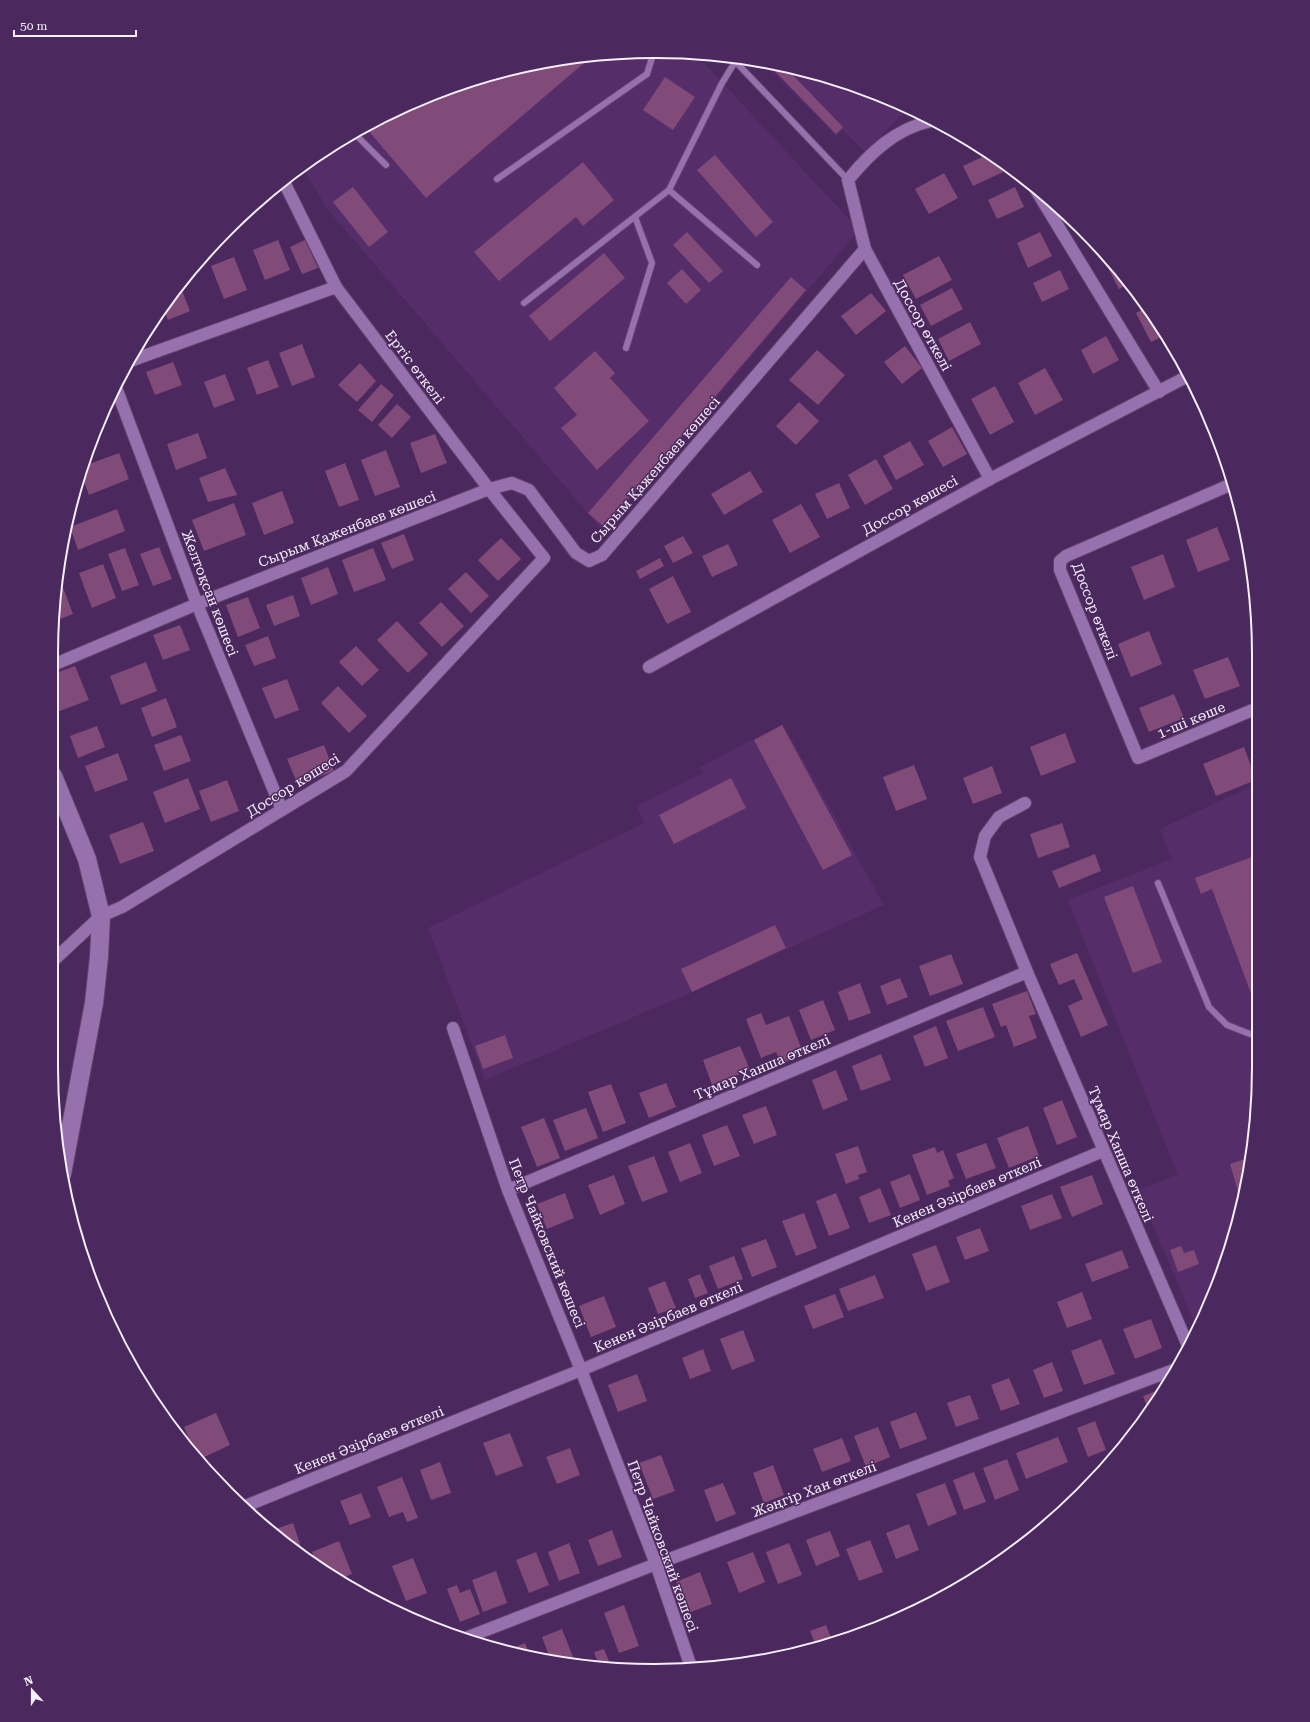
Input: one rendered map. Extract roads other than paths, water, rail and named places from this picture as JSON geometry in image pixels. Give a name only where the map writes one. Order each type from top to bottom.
[{"type":"main road","points":[[58,786],[87,859],[101,916],[99,957],[94,1002],[65,1158]]},
{"type":"street","points":[[865,249],[848,180],[861,164],[896,135],[913,125],[924,123]]},
{"type":"street","name":"Ертіс өткелі","points":[[286,186],[336,287],[489,489],[544,558]]},
{"type":"street","points":[[1043,201],[1159,392]]},
{"type":"street","name":"Доссор өткелі","points":[[865,249],[990,479]]},
{"type":"street","name":"Сырым Қаженбаев көшесі","points":[[58,663],[197,604],[489,489],[512,483],[529,490],[576,553],[589,561],[602,555],[865,249]]},
{"type":"street","points":[[137,359],[336,287]]},
{"type":"street","name":"Доссор көшесі","points":[[649,667],[990,479],[1184,379]]},
{"type":"street","name":"Желтоқсан көшесі","points":[[118,394],[197,604],[282,810]]},
{"type":"street","name":"Доссор өткелі","points":[[1138,758],[1060,570],[1060,561],[1066,556],[1227,486]]},
{"type":"street","name":"Доссор көшесі","points":[[58,956],[101,916],[122,907],[346,771],[544,558]]},
{"type":"street","name":"1-ші көше","points":[[1138,758],[1252,709]]},
{"type":"street","name":"Тұмар Ханша өткелі","points":[[1025,803],[999,817],[985,836],[980,857],[1103,1151],[1185,1340]]},
{"type":"street","name":"Тұмар Ханша өткелі","points":[[508,1190],[1027,972]]},
{"type":"street","name":"Петр Чайковский көшесі","points":[[453,1028],[508,1190],[581,1370],[656,1564],[690,1663]]},
{"type":"street","name":"Кенен Әзірбаев өткелі","points":[[249,1505],[581,1370],[1103,1151]]},
{"type":"street","name":"Жәңгір Хан өткелі","points":[[474,1636],[656,1564],[1168,1372]]},
{"type":"lane","points":[[497,179],[647,74],[652,58]]},
{"type":"lane","points":[[524,304],[669,190],[732,63]]},
{"type":"lane","points":[[738,64],[848,180]]},
{"type":"lane","points":[[358,137],[386,165]]},
{"type":"lane","points":[[669,190],[757,265]]},
{"type":"lane","points":[[626,348],[652,263],[635,217]]},
{"type":"lane","points":[[1158,883],[1209,1007],[1227,1025],[1252,1034]]}]
